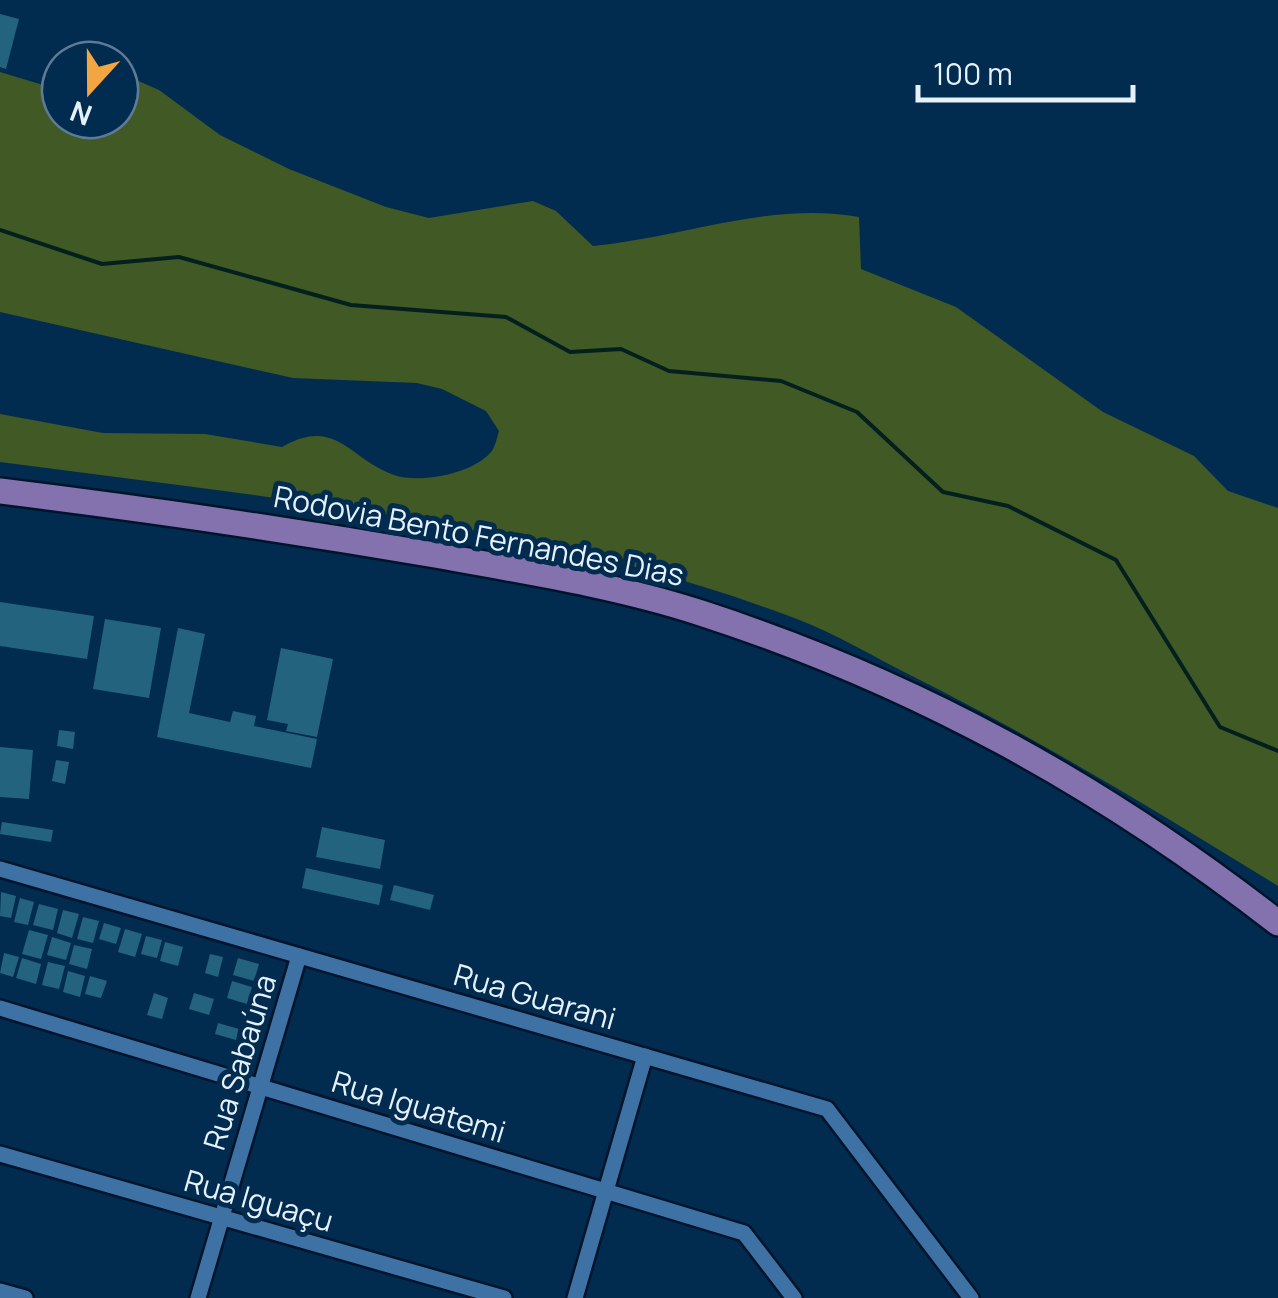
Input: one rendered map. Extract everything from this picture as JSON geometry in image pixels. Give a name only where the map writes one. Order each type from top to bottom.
[{"type":"highway","name":"Rodovia Bento Fernandes Dias","points":[[0,491],[254,524],[546,575],[698,612],[846,664],[974,724],[1126,811],[1278,923]]},
{"type":"highway","name":"Rodovia Bento Fernandes Dias","points":[[1236,890],[1278,909]]},
{"type":"street","name":"Rua Guarani","points":[[0,869],[827,1109],[971,1298]]},
{"type":"street","name":"Rua Sabaúna","points":[[198,1298],[300,956]]},
{"type":"street","name":"Rua Iguatemi","points":[[0,1008],[744,1233],[794,1298]]},
{"type":"street","points":[[575,1298],[646,1056]]},
{"type":"street","name":"Rua Iguaçu","points":[[0,1154],[504,1298]]},
{"type":"street","points":[[0,1291],[25,1298]]},
{"type":"green space","points":[[0,72],[40,84],[40,140],[140,140],[140,82],[159,90],[220,135],[289,169],[386,207],[429,218],[533,201],[556,211],[593,246],[759,217],[826,213],[859,217],[861,269],[956,307],[1103,412],[1194,456],[1228,491],[1278,508],[1278,886],[959,700],[812,625],[701,586],[504,536],[404,518],[0,462],[0,414],[103,433],[205,434],[282,447],[300,439],[329,438],[378,468],[405,478],[445,475],[471,467],[493,449],[499,431],[486,411],[442,389],[417,383],[293,378],[0,312]]},
{"type":"building","points":[[0,14],[19,19],[6,69],[0,67]]},
{"type":"building","points":[[0,602],[94,616],[87,659],[0,646]]},
{"type":"building","points":[[105,619],[161,628],[149,698],[93,689]]},
{"type":"building","points":[[178,628],[205,634],[189,713],[230,722],[233,711],[256,716],[254,726],[317,739],[311,768],[157,737]]},
{"type":"building","points":[[281,648],[333,659],[317,737],[286,731],[288,724],[267,720]]},
{"type":"building","points":[[59,730],[75,732],[73,749],[57,746]]},
{"type":"building","points":[[0,747],[33,750],[29,799],[0,797]]},
{"type":"building","points":[[56,760],[69,762],[65,784],[52,781]]},
{"type":"building","points":[[2,822],[53,830],[51,842],[0,834]]},
{"type":"building","points":[[322,827],[385,840],[380,869],[316,857]]},
{"type":"building","points":[[306,868],[383,885],[379,905],[302,888]]},
{"type":"building","points":[[394,885],[434,895],[430,910],[390,900]]},
{"type":"building","points":[[1,892],[16,896],[11,918],[0,916]]},
{"type":"building","points":[[20,898],[34,902],[28,925],[14,922]]},
{"type":"building","points":[[39,904],[58,909],[53,930],[33,925]]},
{"type":"building","points":[[63,910],[79,914],[72,938],[57,933]]},
{"type":"building","points":[[83,917],[99,921],[93,943],[77,939]]},
{"type":"building","points":[[104,923],[121,928],[116,944],[99,939]]},
{"type":"building","points":[[125,929],[142,934],[135,957],[118,952]]},
{"type":"building","points":[[29,930],[48,935],[41,959],[22,954]]},
{"type":"building","points":[[146,936],[162,940],[157,958],[141,954]]},
{"type":"building","points":[[52,937],[71,943],[66,960],[47,955]]},
{"type":"building","points":[[165,942],[183,947],[178,966],[160,961]]},
{"type":"building","points":[[74,945],[92,949],[87,969],[69,964]]},
{"type":"building","points":[[4,953],[19,957],[13,977],[0,973]]},
{"type":"building","points":[[210,954],[223,957],[218,977],[205,973]]},
{"type":"building","points":[[22,958],[41,964],[36,984],[16,978]]},
{"type":"building","points":[[238,958],[259,964],[254,981],[233,975]]},
{"type":"building","points":[[48,962],[65,966],[59,989],[42,985]]},
{"type":"building","points":[[68,971],[85,976],[80,997],[63,992]]},
{"type":"building","points":[[90,976],[107,981],[101,998],[85,994]]},
{"type":"building","points":[[232,981],[252,987],[247,1004],[227,998]]},
{"type":"building","points":[[154,993],[168,998],[162,1019],[147,1015]]},
{"type":"building","points":[[194,993],[214,999],[209,1015],[189,1009]]},
{"type":"building","points":[[218,1023],[239,1029],[236,1040],[215,1034]]},
{"type":"waterway","points":[[0,230],[102,264],[179,257],[351,305],[506,317],[570,352],[621,349],[669,371],[781,381],[857,412],[943,492],[1008,506],[1116,560],[1220,727],[1278,751]]}]
